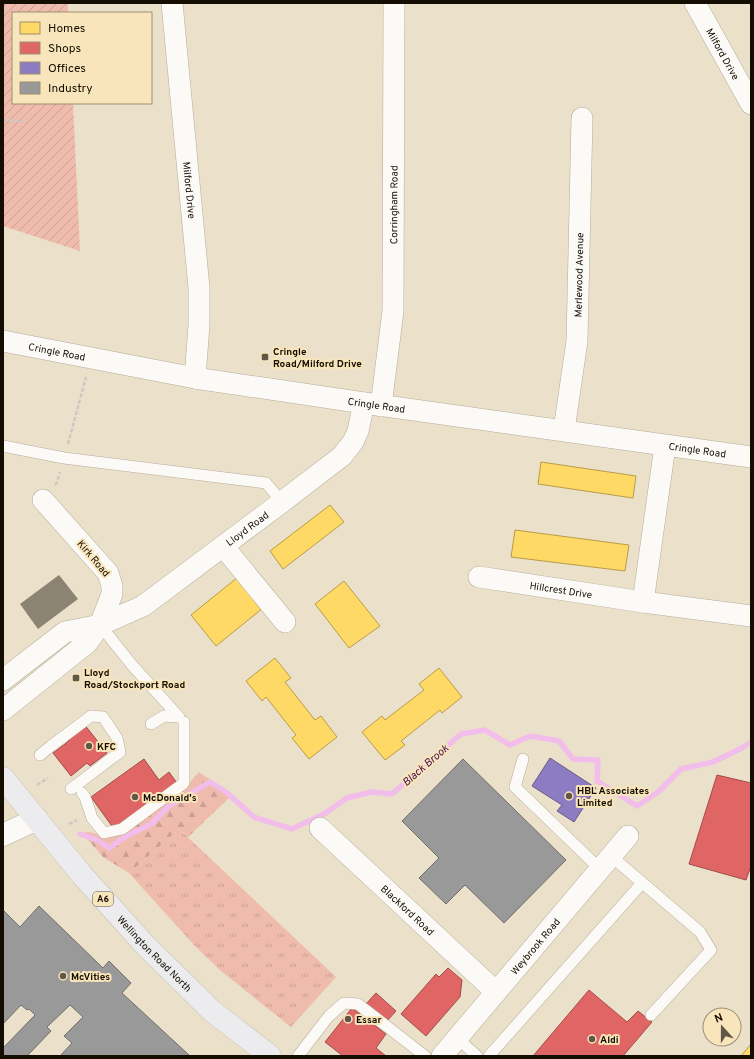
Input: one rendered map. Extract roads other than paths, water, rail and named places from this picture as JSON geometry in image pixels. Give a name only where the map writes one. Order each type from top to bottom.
[{"type":"highway","name":"A6","points":[[3,778],[37,819]]},
{"type":"highway","name":"Wellington Road North","points":[[37,819],[82,875],[145,945],[212,1011],[270,1056]]},
{"type":"street","name":"Milford Drive","points":[[172,3],[199,288],[199,325],[195,378]]},
{"type":"street","name":"Corringham Road","points":[[372,404],[393,311],[394,3]]},
{"type":"street","name":"Milford Drive","points":[[695,3],[751,104]]},
{"type":"street","name":"Merlewood Avenue","points":[[564,430],[577,341],[582,118]]},
{"type":"street","name":"Cringle Road","points":[[3,341],[90,359],[195,378],[564,430],[665,446],[751,457]]},
{"type":"street","name":"Lloyd Road","points":[[3,680],[65,632],[100,625],[143,606],[342,456],[353,442],[372,404]]},
{"type":"street","points":[[643,602],[665,446]]},
{"type":"street","name":"Kirk Road","points":[[44,500],[111,578],[112,594],[100,625]]},
{"type":"street","points":[[223,546],[285,622]]},
{"type":"street","name":"Hillcrest Drive","points":[[479,577],[643,602],[751,616]]},
{"type":"street","points":[[3,710],[87,643],[100,625]]},
{"type":"street","points":[[3,835],[37,819]]},
{"type":"street","name":"Blackford Road","points":[[320,828],[496,992]]},
{"type":"street","name":"Weybrook Road","points":[[442,1056],[628,836]]},
{"type":"lane","points":[[3,446],[64,458],[266,483],[282,502]]},
{"type":"lane","points":[[100,625],[132,665],[179,717],[164,716],[151,724]]},
{"type":"lane","points":[[40,756],[91,716],[103,717],[117,738],[120,752],[71,789]]},
{"type":"lane","points":[[82,793],[85,797],[92,818],[104,833],[122,829],[184,784],[184,722]]},
{"type":"lane","points":[[523,759],[515,787],[605,862],[642,883],[700,932],[711,950],[651,1015]]},
{"type":"lane","points":[[489,1056],[642,883]]},
{"type":"lane","points":[[298,1056],[329,1016],[344,1003],[358,1004],[425,1056]]},
{"type":"lane","points":[[457,1038],[477,1056]]},
{"type":"waterway","name":"Black Brook","points":[[80,834],[97,840],[109,848],[125,837],[151,824],[169,806],[210,782],[226,792],[254,817],[292,829],[324,814],[347,798],[372,792],[392,794],[461,734],[485,730],[510,745],[530,736],[559,741],[573,759],[598,760],[597,781],[637,806],[658,792],[681,769],[713,762],[751,742]]},
{"type":"place","name":"Cringle Road/Milford Drive","points":[[265,357]]},
{"type":"place","name":"Lloyd Road/Stockport Road","points":[[76,678]]},
{"type":"place","name":"KFC","points":[[89,746]]},
{"type":"place","name":"HBL Associates Limited","points":[[569,796]]},
{"type":"place","name":"McDonald's","points":[[135,797]]},
{"type":"place","name":"McVities","points":[[63,976]]},
{"type":"place","name":"Essar","points":[[348,1019]]},
{"type":"place","name":"Aldi","points":[[592,1039]]}]
